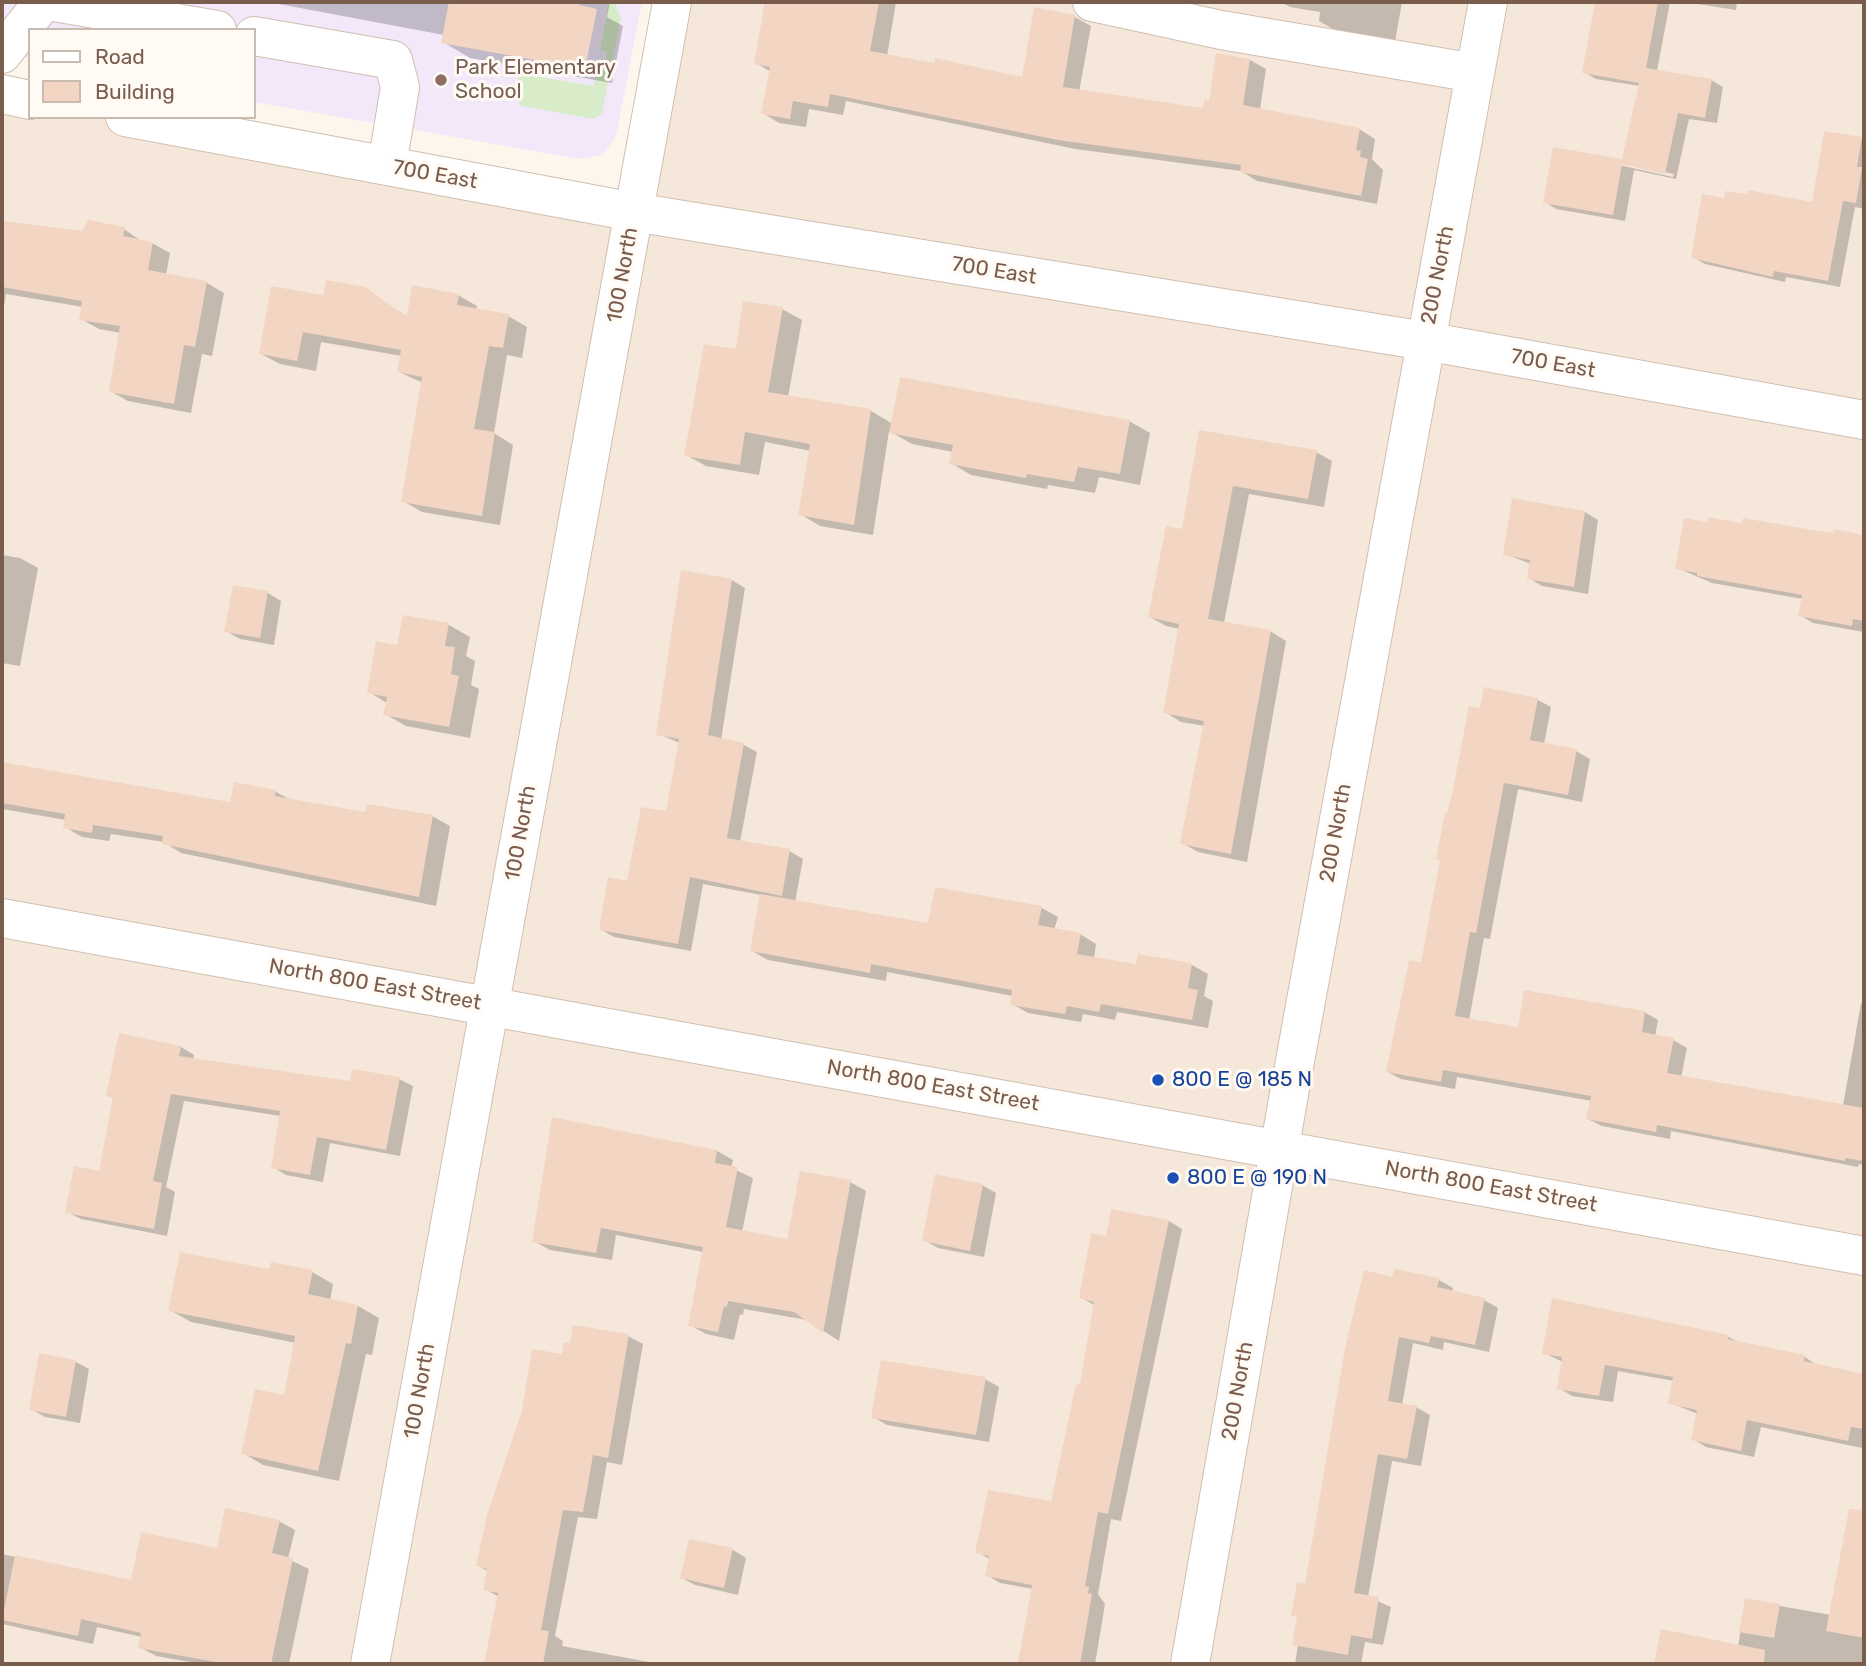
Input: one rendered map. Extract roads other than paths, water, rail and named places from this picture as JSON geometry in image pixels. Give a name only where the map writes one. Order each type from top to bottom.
[{"type":"street","points":[[2,54],[43,2]]},
{"type":"street","points":[[54,2],[205,28]]},
{"type":"street","name":"100 North","points":[[370,1664],[672,2]]},
{"type":"street","points":[[1092,2],[1221,30],[1475,73]]},
{"type":"street","name":"200 North","points":[[1190,1664],[1280,1148],[1488,2]]},
{"type":"street","points":[[256,36],[393,60],[400,87],[387,166]]},
{"type":"street","points":[[2,94],[28,100]]},
{"type":"street","name":"700 East","points":[[136,119],[634,212],[1425,341],[1864,420]]},
{"type":"street","name":"North 800 East Street","points":[[2,918],[1864,1256]]},
{"type":"place","name":"Park Elementary School","points":[[441,80]]},
{"type":"place","name":"800 E @ 185 N","points":[[1158,1080]]},
{"type":"place","name":"800 E @ 190 N","points":[[1173,1178]]}]
